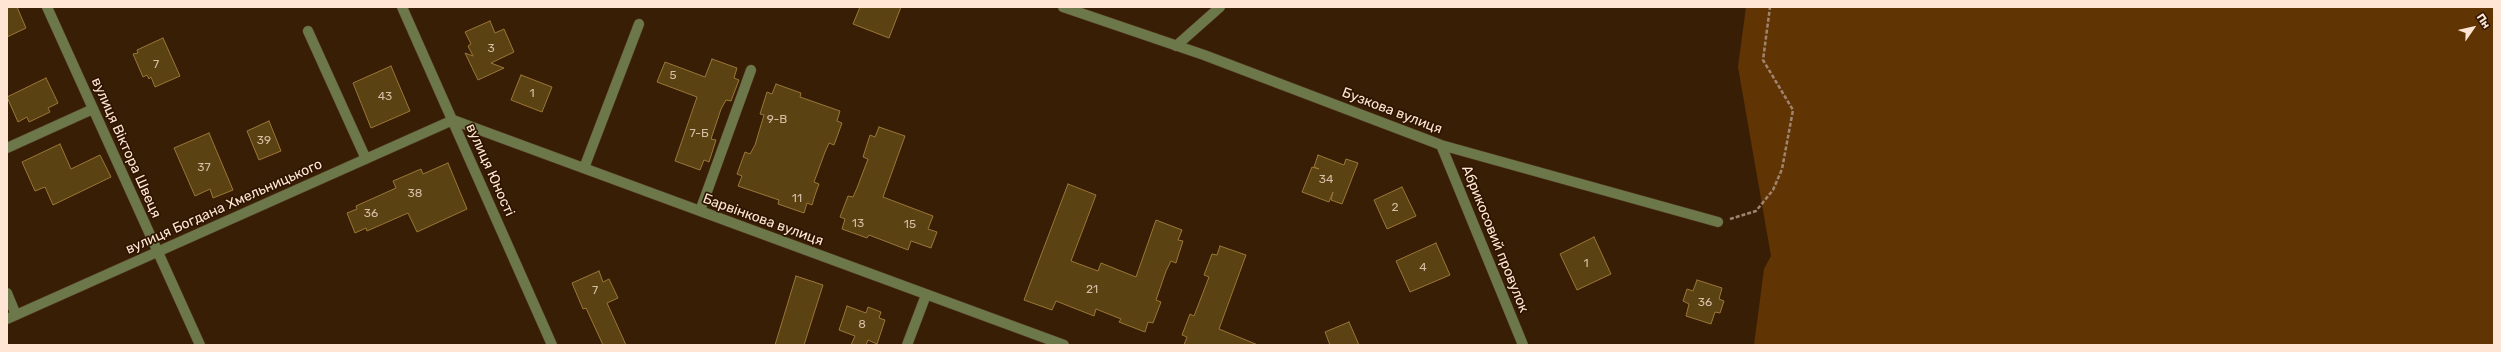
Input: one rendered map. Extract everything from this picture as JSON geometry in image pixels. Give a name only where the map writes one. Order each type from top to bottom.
[{"type":"street","name":"вулиця Віктора Швеця","points":[[47,7],[200,345]]},
{"type":"street","name":"вулиця Юності","points":[[402,7],[552,345]]},
{"type":"street","name":"Бузкова вулиця","points":[[1063,7],[1176,46],[1441,144],[1718,222]]},
{"type":"street","points":[[1176,46],[1220,7]]},
{"type":"street","points":[[584,168],[639,24]]},
{"type":"street","points":[[308,31],[366,159]]},
{"type":"street","points":[[700,211],[751,70]]},
{"type":"street","points":[[7,148],[93,109]]},
{"type":"street","name":"вулиця Богдана Хмельницького","points":[[12,317],[453,120]]},
{"type":"street","name":"Барвінкова вулиця","points":[[453,120],[1064,345]]},
{"type":"street","name":"Абрикосовий провулок","points":[[1441,144],[1523,345]]},
{"type":"street","points":[[7,293],[12,317]]},
{"type":"street","points":[[907,345],[926,295]]},
{"type":"path","points":[[1718,222],[1756,211],[1773,190],[1782,169],[1794,110],[1763,60],[1770,7]]},
{"type":"shaded area","points":[[1746,7],[2494,7],[2494,345],[1754,345],[1764,269],[1771,256],[1738,67]]},
{"type":"building","points":[[7,7],[17,7],[26,28],[7,37]]},
{"type":"building","points":[[860,7],[901,7],[889,38],[853,24]]},
{"type":"building","points":[[490,21],[495,33],[504,29],[514,52],[491,63],[504,68],[478,80],[465,53],[473,56],[468,46],[471,44],[465,32]]},
{"type":"building","points":[[163,38],[180,76],[155,87],[151,77],[149,79],[147,75],[143,77],[133,54],[138,53],[137,50]]},
{"type":"building","points":[[712,59],[737,68],[734,78],[739,80],[731,101],[726,100],[721,109],[711,139],[716,140],[709,162],[704,160],[700,170],[675,161],[697,97],[657,82],[665,62],[705,77]]},
{"type":"building","points":[[391,66],[410,111],[371,128],[353,83]]},
{"type":"building","points":[[521,75],[552,87],[542,112],[511,100]]},
{"type":"building","points":[[46,78],[58,103],[48,108],[50,112],[29,122],[27,117],[18,122],[7,97]]},
{"type":"building","points":[[776,84],[801,93],[800,97],[840,111],[837,121],[842,123],[834,145],[829,143],[825,152],[814,182],[819,184],[812,205],[807,203],[804,213],[778,204],[779,200],[738,186],[742,176],[737,174],[745,152],[750,154],[755,145],[764,115],[760,114],[767,92],[772,94]]},
{"type":"building","points":[[269,121],[281,151],[259,160],[247,131]]},
{"type":"building","points":[[879,127],[905,136],[883,197],[933,216],[928,229],[937,232],[931,248],[911,241],[908,250],[869,235],[867,238],[842,229],[845,219],[840,217],[848,196],[853,197],[868,159],[863,157],[870,135],[875,137]]},
{"type":"building","points":[[209,133],[233,190],[213,198],[210,189],[195,196],[174,148]]},
{"type":"building","points":[[60,144],[71,169],[100,155],[111,177],[53,205],[45,187],[35,191],[22,162]]},
{"type":"building","points":[[1318,155],[1344,165],[1346,159],[1358,163],[1342,204],[1331,200],[1333,192],[1329,202],[1302,192],[1312,167],[1319,169],[1314,167]]},
{"type":"building","points":[[448,163],[467,209],[417,232],[408,213],[367,231],[366,228],[355,233],[347,213],[357,209],[356,206],[396,188],[393,181],[421,169],[423,174]]},
{"type":"building","points":[[1068,184],[1096,195],[1071,261],[1098,271],[1101,263],[1136,277],[1156,220],[1182,230],[1178,240],[1183,241],[1176,263],[1171,261],[1166,271],[1156,300],[1161,302],[1153,323],[1148,322],[1145,332],[1119,322],[1121,319],[1096,309],[1094,316],[1056,301],[1052,310],[1024,300]]},
{"type":"building","points":[[1402,187],[1416,216],[1387,229],[1374,200]]},
{"type":"building","points":[[1594,237],[1611,274],[1577,290],[1560,254]]},
{"type":"building","points":[[1436,243],[1450,275],[1410,292],[1396,261]]},
{"type":"building","points":[[1220,246],[1246,255],[1219,329],[1258,345],[1184,345],[1187,337],[1182,335],[1190,314],[1194,316],[1209,277],[1204,275],[1212,254],[1217,255]]},
{"type":"building","points":[[599,271],[603,282],[609,279],[618,298],[607,303],[626,345],[603,345],[586,308],[583,309],[572,283]]},
{"type":"building","points":[[796,276],[823,285],[804,345],[775,345]]},
{"type":"building","points":[[1697,280],[1722,288],[1719,299],[1724,301],[1720,313],[1715,312],[1711,324],[1686,316],[1689,304],[1683,301],[1687,289],[1693,291]]},
{"type":"building","points":[[847,306],[866,313],[868,307],[881,312],[879,318],[885,320],[877,344],[868,340],[866,345],[851,345],[855,336],[839,330]]},
{"type":"building","points":[[1349,322],[1359,345],[1330,345],[1325,332]]}]
